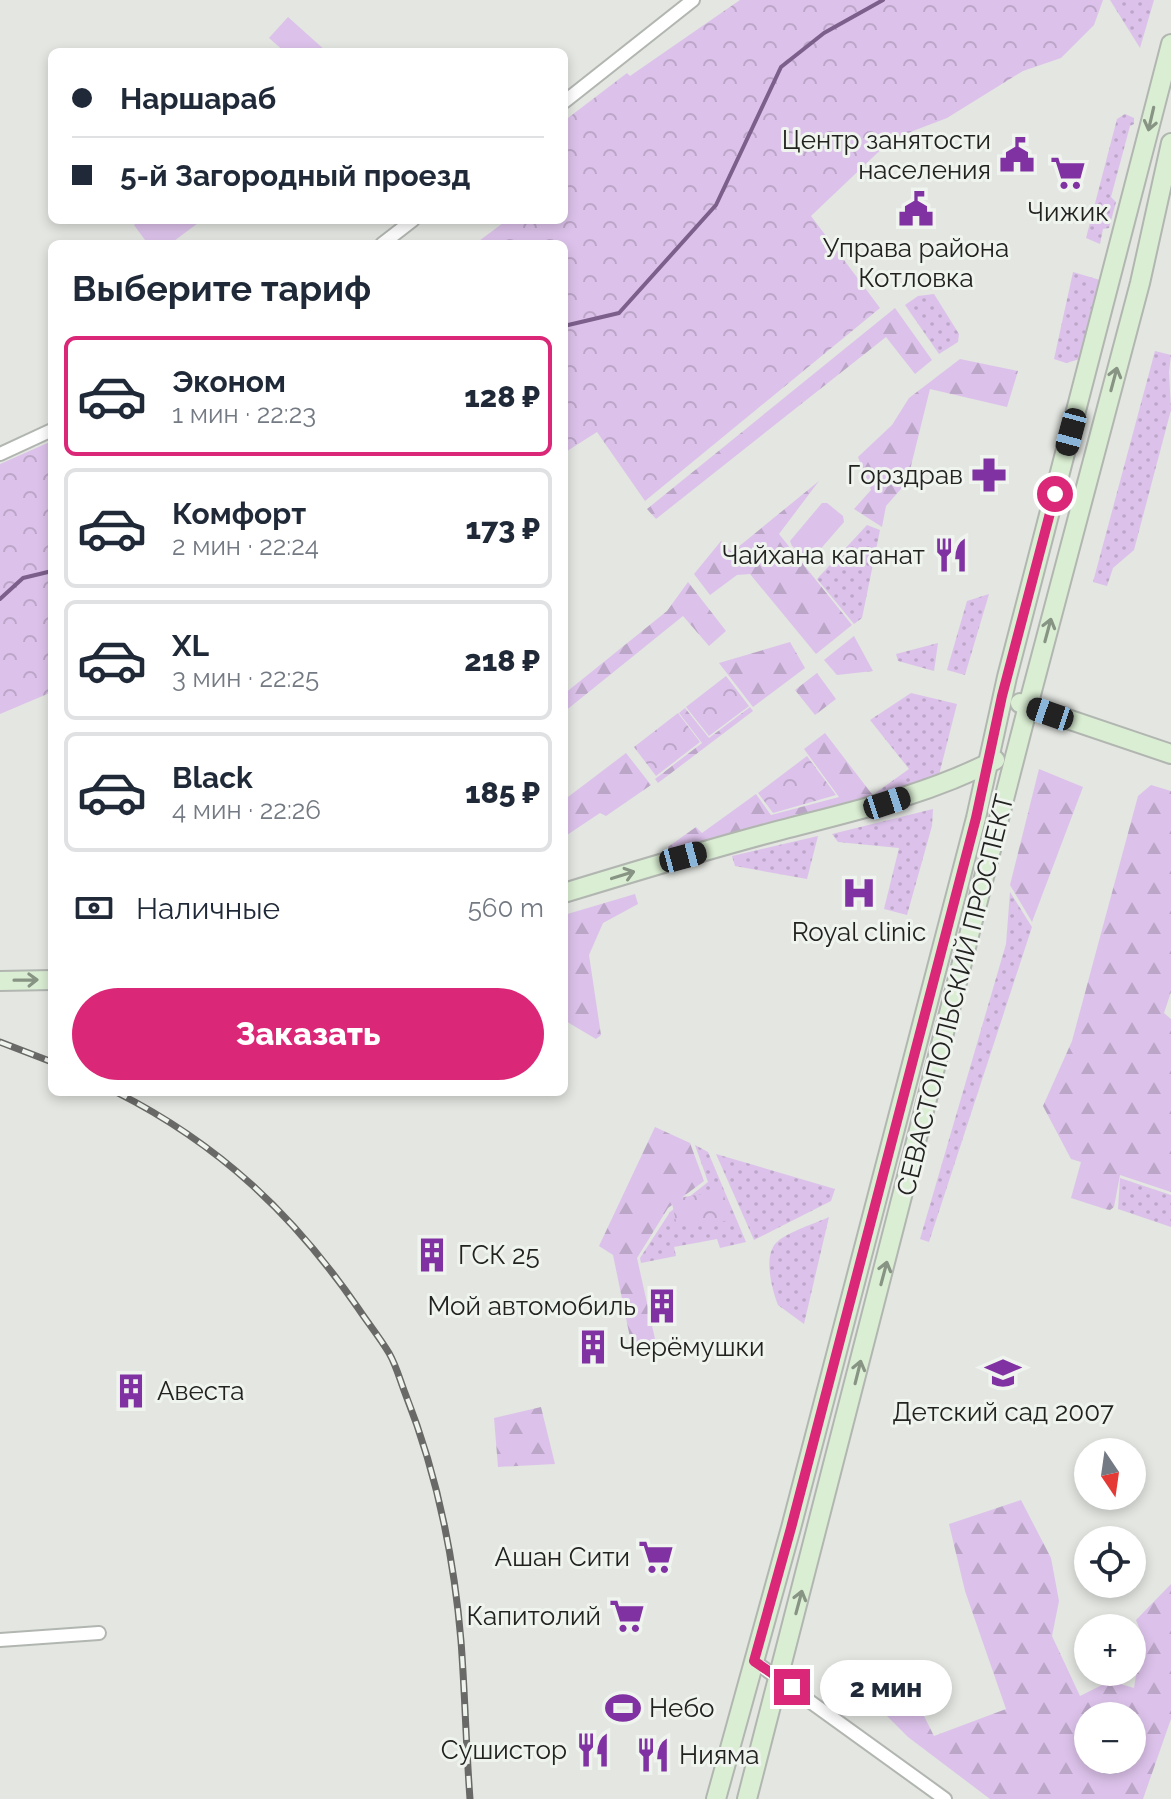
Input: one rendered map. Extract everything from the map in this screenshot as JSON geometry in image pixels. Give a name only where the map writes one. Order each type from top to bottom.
[{"type":"main road","name":"СЕВАСТОПОЛЬСКИЙ ПРОСПЕКТ","points":[[716,1799],[791,1528],[1171,44]]},
{"type":"main road","name":"СЕВАСТОПОЛЬСКИЙ ПРОСПЕКТ","points":[[747,1799],[1140,283],[1171,143]]},
{"type":"main road","points":[[1002,696],[1171,754]]},
{"type":"main road","points":[[568,892],[659,863],[887,803],[942,785],[1019,748]]},
{"type":"main road","points":[[0,981],[48,980]]},
{"type":"street","points":[[568,99],[693,0]]},
{"type":"street","points":[[387,240],[408,224]]},
{"type":"street","points":[[0,454],[48,432]]},
{"type":"street","points":[[0,1640],[99,1633]]},
{"type":"street","points":[[754,1661],[945,1799]]},
{"type":"green space","points":[[740,0],[1103,0],[1094,25],[1061,58],[1023,71],[947,118],[892,139],[811,216],[880,308],[645,501],[597,432],[568,450],[568,240],[480,240],[502,224],[568,224],[568,118],[627,73],[630,76]]},
{"type":"green space","points":[[1110,0],[1154,0],[1140,48]]},
{"type":"green space","points":[[288,17],[323,48],[280,48],[269,38]]},
{"type":"green space","points":[[1125,114],[1134,118],[1134,124],[1130,126],[1111,197],[1116,202],[1109,228],[1103,229],[1100,244],[1086,238],[1117,119]]},
{"type":"green space","points":[[197,224],[175,240],[145,240],[134,225]]},
{"type":"green space","points":[[1073,272],[1100,280],[1080,359],[1066,363],[1054,359]]},
{"type":"green space","points":[[934,294],[959,334],[958,342],[939,354],[905,305],[918,296]]},
{"type":"green space","points":[[895,308],[932,360],[915,374],[886,337],[656,519],[647,509]]},
{"type":"green space","points":[[1155,351],[1171,355],[1171,410],[1134,550],[1113,568],[1107,586],[1093,582]]},
{"type":"green space","points":[[960,359],[1018,371],[1007,407],[930,389],[907,482],[886,506],[882,527],[854,509],[871,490],[858,457],[892,425],[909,398]]},
{"type":"green space","points":[[48,443],[48,694],[0,714],[0,464]]},
{"type":"green space","points":[[819,481],[779,534],[852,625],[816,654],[750,574],[737,575],[710,595],[694,574],[721,541],[732,552]]},
{"type":"green space","points":[[822,503],[827,503],[843,516],[844,522],[811,560],[790,541]]},
{"type":"green space","points":[[867,525],[880,530],[862,618],[854,624],[817,579]]},
{"type":"green space","points":[[688,582],[726,631],[709,646],[683,616],[568,709],[568,691],[667,611]]},
{"type":"green space","points":[[989,594],[965,675],[947,670],[967,601]]},
{"type":"green space","points":[[854,636],[873,671],[837,675],[824,660]]},
{"type":"green space","points":[[790,642],[805,668],[753,707],[719,663]]},
{"type":"green space","points":[[938,643],[934,671],[898,661],[896,654]]},
{"type":"green space","points":[[817,673],[836,699],[815,715],[795,690]]},
{"type":"green space","points":[[726,676],[749,706],[709,736],[686,707]]},
{"type":"green space","points":[[911,693],[957,704],[939,775],[879,801],[874,794],[909,769],[870,720]]},
{"type":"green space","points":[[750,707],[753,711],[658,783],[655,779],[702,743],[679,713],[685,708],[709,738]]},
{"type":"green space","points":[[678,713],[700,742],[656,776],[634,747]]},
{"type":"green space","points":[[825,733],[878,802],[674,856],[668,847],[696,827],[702,833],[756,794],[771,815],[839,797],[804,749]]},
{"type":"green space","points":[[626,753],[651,785],[606,816],[600,813],[568,834],[568,797]]},
{"type":"green space","points":[[807,756],[836,795],[773,813],[758,793]]},
{"type":"green space","points":[[1039,769],[1083,787],[1032,922],[1010,885]]},
{"type":"green space","points":[[1151,785],[1171,791],[1171,992],[1164,1013],[1171,1019],[1171,1192],[1120,1175],[1114,1207],[1110,1210],[1071,1198],[1081,1162],[1071,1159],[1043,1106],[1072,1041],[1138,796]]},
{"type":"green space","points":[[933,809],[932,826],[907,915],[884,909],[899,848],[838,842],[832,834]]},
{"type":"green space","points":[[818,836],[807,879],[735,866],[732,856]]},
{"type":"green space","points":[[1010,892],[1032,927],[929,1242],[920,1239],[1006,944]]},
{"type":"green space","points":[[635,894],[638,904],[603,923],[589,955],[601,1035],[596,1039],[568,1022],[568,914]]},
{"type":"green space","points":[[655,1127],[690,1143],[704,1181],[668,1208],[637,1258],[657,1348],[633,1352],[613,1255],[599,1246]]},
{"type":"green space","points":[[695,1145],[708,1152],[746,1242],[720,1248],[717,1239],[674,1247],[676,1256],[641,1263],[640,1258],[670,1212],[708,1182]]},
{"type":"green space","points":[[716,1154],[835,1189],[831,1201],[754,1240]]},
{"type":"green space","points":[[1120,1178],[1171,1195],[1171,1227],[1118,1209]]},
{"type":"green space","points":[[722,1191],[733,1220],[677,1226],[671,1199]]},
{"type":"green space","points":[[829,1217],[804,1324],[778,1305],[771,1282],[770,1256],[780,1239]]},
{"type":"green space","points":[[541,1407],[555,1464],[498,1467],[494,1418]]},
{"type":"green space","points":[[1021,1500],[1051,1558],[1059,1601],[1052,1636],[1080,1696],[1100,1686],[1146,1686],[1146,1614],[1142,1614],[1171,1584],[1171,1719],[1143,1799],[990,1799],[908,1737],[885,1714],[880,1695],[906,1680],[934,1736],[1006,1709],[965,1591],[949,1524]]},
{"type":"waterway","points":[[568,325],[619,313],[716,205],[781,67],[824,33],[883,0]]},
{"type":"waterway","points":[[0,599],[23,578],[48,572]]},
{"type":"railway","points":[[0,1042],[48,1060]]},
{"type":"railway","points":[[123,1096],[188,1134],[221,1158],[280,1212],[333,1274],[391,1358],[426,1453],[454,1578],[461,1641],[470,1799]]},
{"type":"place","name":"Центр занятости населения","points":[[1017,155]]},
{"type":"place","name":"Чижик","points":[[1068,173]]},
{"type":"place","name":"Управа района Котловка","points":[[916,209]]},
{"type":"place","name":"Горздрав","points":[[989,475]]},
{"type":"place","name":"Чайхана каганат","points":[[951,555]]},
{"type":"place","name":"Royal clinic","points":[[859,893]]},
{"type":"place","name":"ГСК 25","points":[[432,1255]]},
{"type":"place","name":"Мой автомобиль","points":[[662,1306]]},
{"type":"place","name":"Черёмушки","points":[[593,1347]]},
{"type":"place","name":"Детский сад 2007","points":[[1003,1373]]},
{"type":"place","name":"Авеста","points":[[131,1391]]},
{"type":"place","name":"Ашан Сити","points":[[656,1557]]},
{"type":"place","name":"Капитолий","points":[[627,1616]]},
{"type":"place","name":"Небо","points":[[623,1708]]},
{"type":"place","name":"Сушистор","points":[[593,1750]]},
{"type":"place","name":"Нияма","points":[[653,1755]]},
{"type":"route","points":[[792,1687],[754,1661],[976,818],[1002,696],[1055,494]]}]
